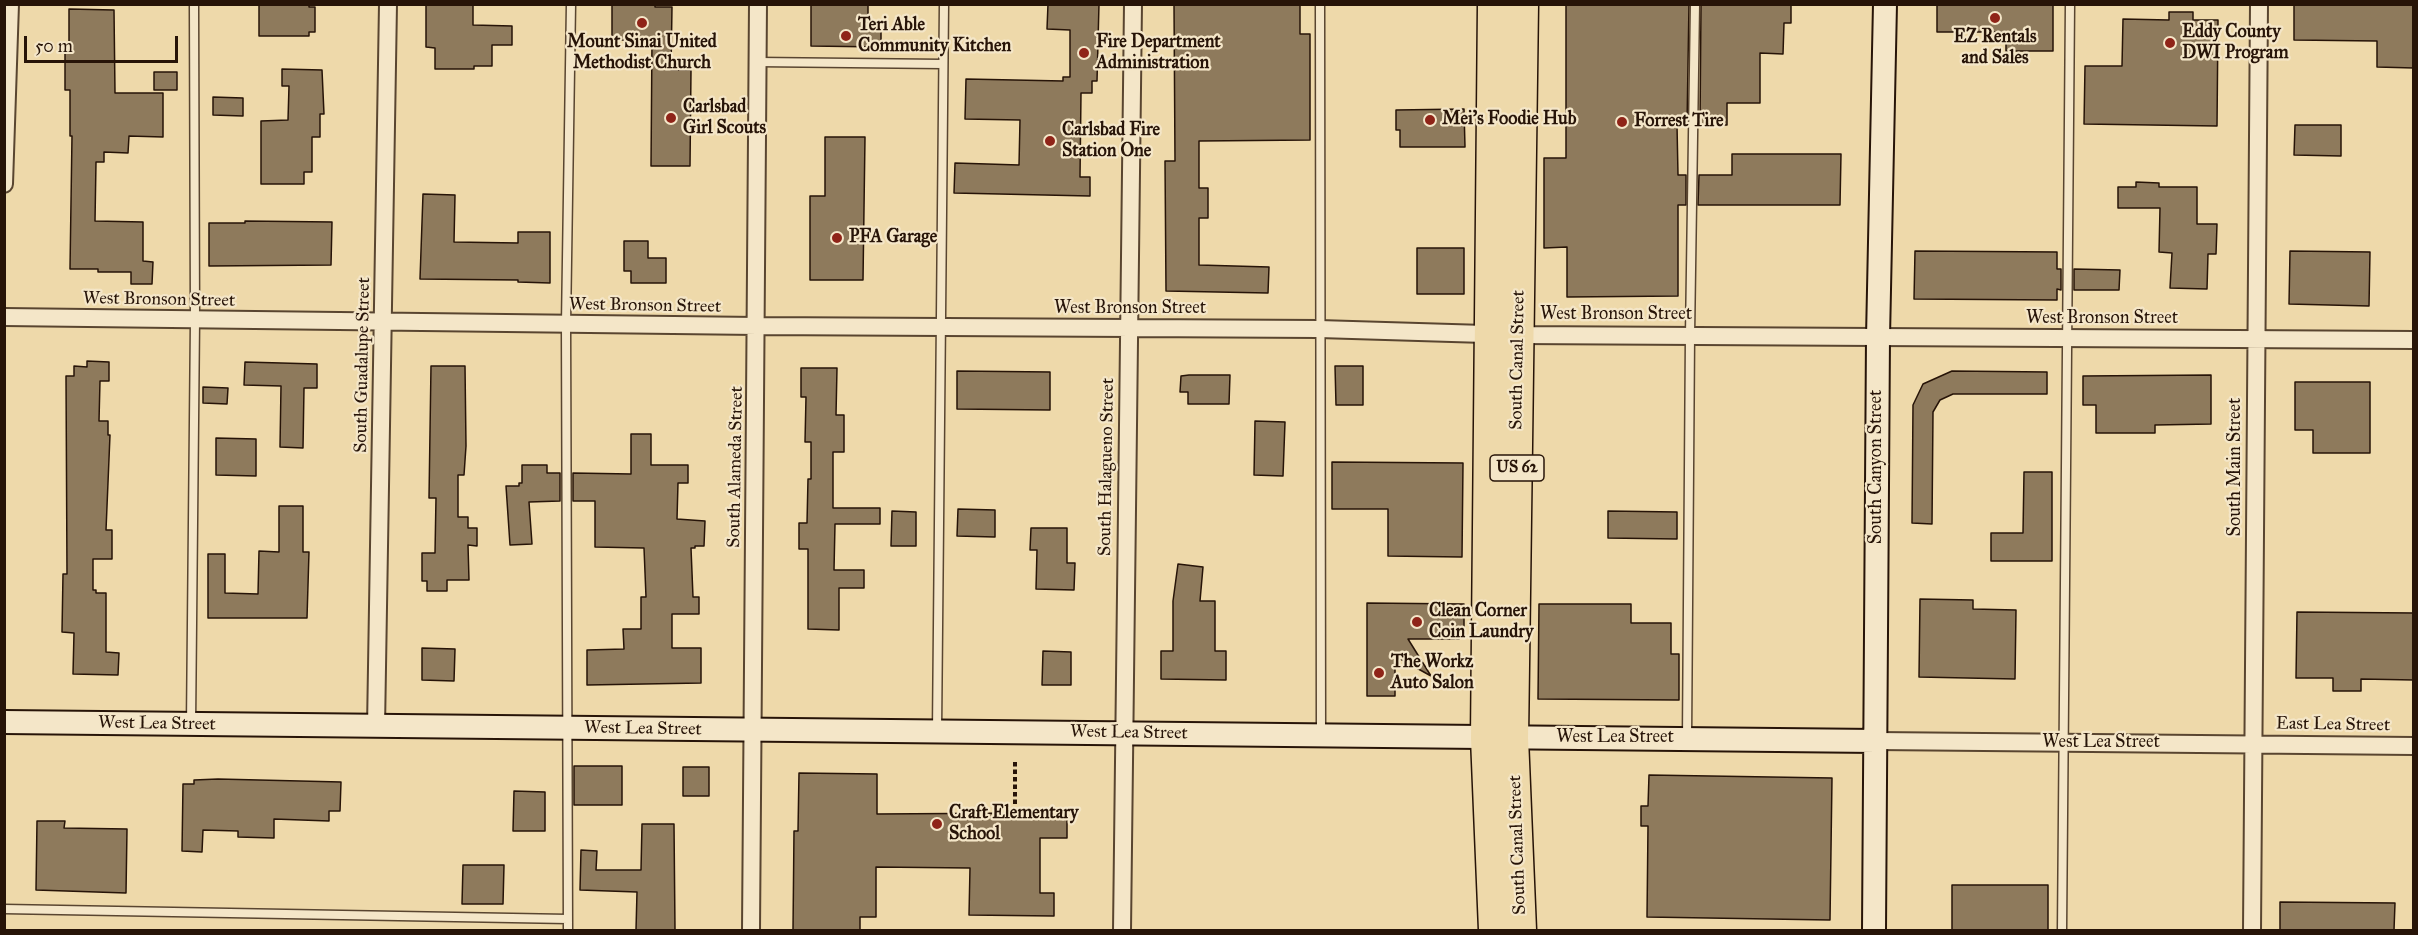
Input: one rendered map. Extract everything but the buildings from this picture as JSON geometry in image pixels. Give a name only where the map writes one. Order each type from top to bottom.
[{"type":"highway","name":"South Canal Street","points":[[1493,4],[1504,334]]},
{"type":"highway","name":"South Canal Street","points":[[1494,930],[1504,334],[1523,4]]},
{"type":"highway","name":"South Canal Street","points":[[1499,738],[1521,930]]},
{"type":"main road","name":"South Canyon Street","points":[[1874,930],[1878,337],[1885,4]]},
{"type":"main road","name":"West Lea Street","points":[[4,722],[1876,741]]},
{"type":"street","points":[[4,184],[10,4]]},
{"type":"street","name":"South Guadalupe Street","points":[[376,727],[388,4]]},
{"type":"street","name":"South Alameda Street","points":[[751,930],[758,4]]},
{"type":"street","name":"South Halagueno Street","points":[[1122,930],[1133,4]]},
{"type":"street","name":"South Main Street","points":[[2252,930],[2259,4]]},
{"type":"street","name":"West Bronson Street","points":[[4,317],[757,327],[1319,328],[1504,334],[2414,340]]},
{"type":"street","name":"West Lea Street","points":[[1876,741],[2253,743]]},
{"type":"street","name":"East Lea Street","points":[[2253,743],[2414,746]]},
{"type":"lane","points":[[191,725],[195,320],[194,4]]},
{"type":"lane","points":[[568,930],[566,324],[571,4]]},
{"type":"lane","points":[[936,731],[944,4]]},
{"type":"lane","points":[[1320,4],[1321,736]]},
{"type":"lane","points":[[1687,739],[1695,4]]},
{"type":"lane","points":[[2062,930],[2070,4]]},
{"type":"lane","points":[[757,62],[944,64]]},
{"type":"lane","points":[[4,909],[568,919]]},
{"type":"path","points":[[1015,762],[1015,806]]},
{"type":"place","name":"EZ Rentals and Sales","points":[[1995,18]]},
{"type":"place","name":"Mount Sinai United Methodist Church","points":[[642,23]]},
{"type":"place","name":"Teri Able Community Kitchen","points":[[846,36]]},
{"type":"place","name":"Eddy County DWI Program","points":[[2170,43]]},
{"type":"place","name":"Fire Department Administration","points":[[1084,53]]},
{"type":"place","name":"Carlsbad Girl Scouts","points":[[671,118]]},
{"type":"place","name":"Mei's Foodie Hub","points":[[1430,120]]},
{"type":"place","name":"Forrest Tire","points":[[1622,122]]},
{"type":"place","name":"Carlsbad Fire Station One","points":[[1050,141]]},
{"type":"place","name":"PFA Garage","points":[[837,238]]},
{"type":"place","name":"Clean Corner Coin Laundry","points":[[1417,622]]},
{"type":"place","name":"The Workz Auto Salon","points":[[1379,673]]},
{"type":"place","name":"Craft Elementary School","points":[[937,824]]}]
